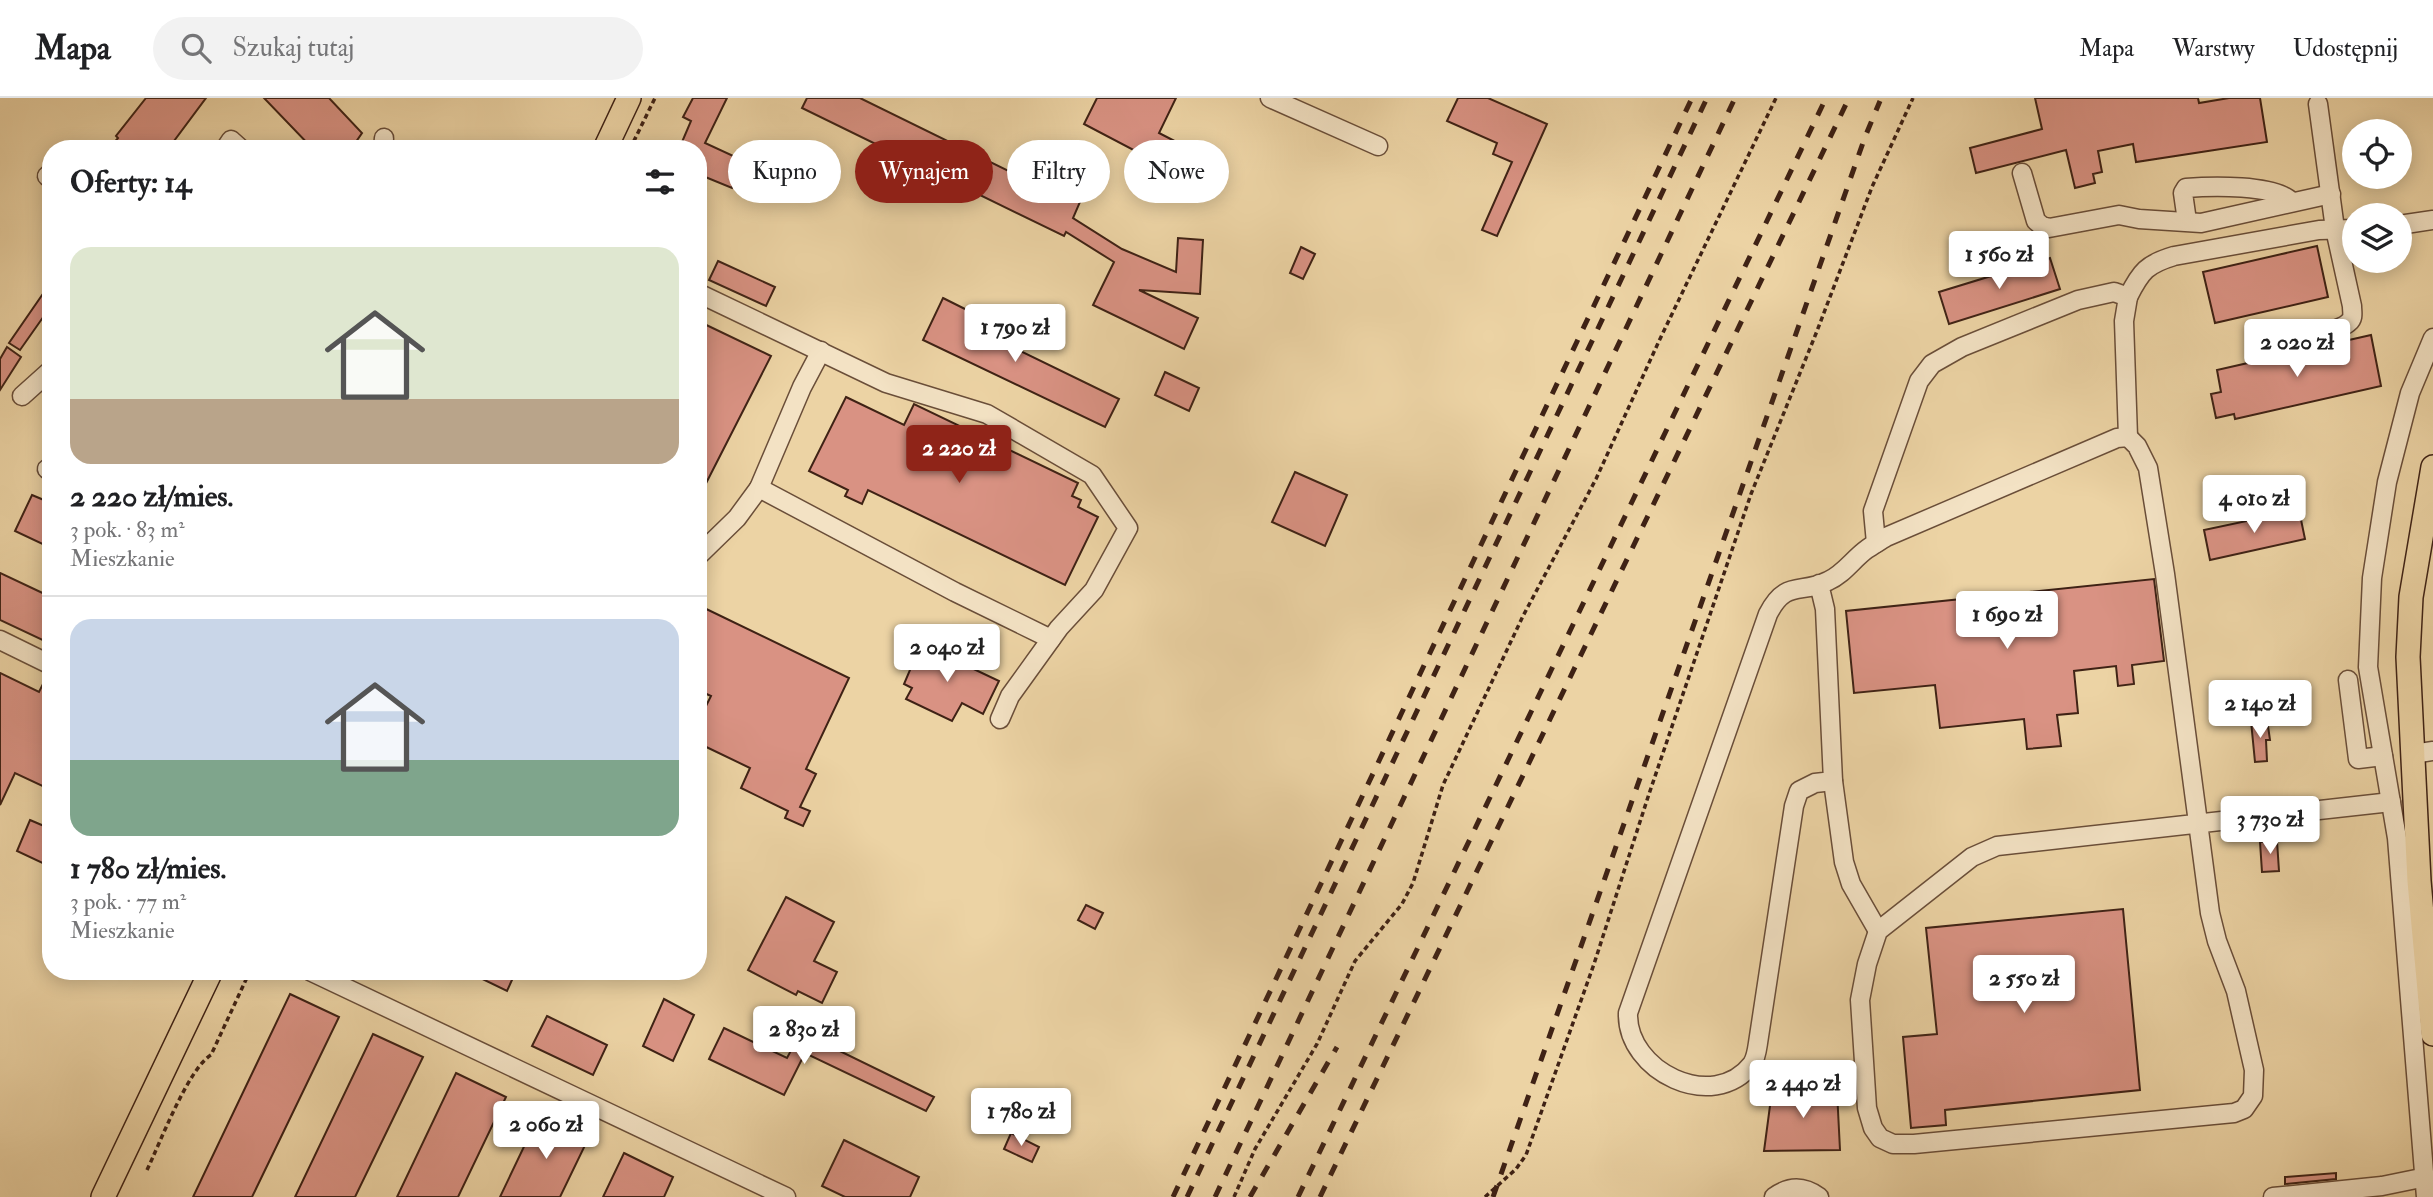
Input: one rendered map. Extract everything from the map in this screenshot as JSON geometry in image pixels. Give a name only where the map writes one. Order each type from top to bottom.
[{"type":"main road","points":[[608,140],[629,98]]},
{"type":"main road","points":[[2433,467],[2411,597],[2409,698],[2423,753],[2419,881],[2433,1034]]},
{"type":"main road","points":[[103,1197],[207,980]]},
{"type":"lane","points":[[1270,98],[1378,146]]},
{"type":"lane","points":[[2272,346],[2335,330],[2348,324],[2353,317],[2335,229],[2318,104]]},
{"type":"lane","points":[[2022,173],[2036,221],[2049,228],[2119,215],[2201,223],[2332,194]]},
{"type":"lane","points":[[2187,222],[2183,193],[2186,188],[2248,188],[2286,196],[2292,202]]},
{"type":"lane","points":[[2412,223],[2433,220]]},
{"type":"lane","points":[[2342,229],[2187,253],[2153,262],[2138,276],[2128,297],[2124,321],[2128,437],[2137,446],[2148,468],[2165,574],[2198,824],[2212,922],[2236,991],[2254,1070],[2253,1096],[2244,1109],[2234,1113],[1914,1144],[1893,1143],[1880,1138],[1873,1128],[1867,1108],[1860,1000],[1867,964],[1878,931],[1972,857],[1997,846],[2198,824],[2391,802]]},
{"type":"lane","points":[[1876,543],[1873,511],[1919,381],[1932,364],[1962,347],[2078,300],[2114,292],[2128,297]]},
{"type":"lane","points":[[707,297],[886,383],[986,414],[1091,475],[1128,528],[1094,590],[1051,639],[1010,696],[1000,719]]},
{"type":"lane","points":[[2426,1197],[2396,838],[2368,667],[2372,578],[2387,482],[2410,393],[2433,338]]},
{"type":"lane","points":[[707,546],[737,518],[759,488],[802,387],[821,351]]},
{"type":"lane","points":[[22,396],[42,378]]},
{"type":"lane","points":[[1833,781],[1815,783],[1799,791],[1794,806],[1753,1062],[1721,1086],[1706,1088],[1673,1077],[1651,1065],[1638,1049],[1628,1026],[1628,1013],[1775,600],[1789,590],[1827,582],[1886,537],[2117,438],[2128,437]]},
{"type":"lane","points":[[759,488],[955,592],[1051,639]]},
{"type":"lane","points":[[1819,584],[1825,610],[1833,781],[1847,873],[1865,912],[1878,931]]},
{"type":"lane","points":[[0,640],[42,661]]},
{"type":"lane","points":[[2348,680],[2358,759],[2383,756]]},
{"type":"lane","points":[[329,980],[786,1197]]},
{"type":"lane","points":[[2273,1197],[2382,1186],[2426,1177]]},
{"type":"lane","points":[[1774,1197],[1784,1190],[1802,1188],[1819,1197]]},
{"type":"path","points":[[634,140],[654,98]]},
{"type":"path","points":[[1234,1197],[1255,1149],[1317,1044],[1355,961],[1402,904],[1413,883],[1443,785],[1523,616],[1596,479],[1648,363],[1776,98]]},
{"type":"path","points":[[1485,1197],[1516,1170],[1526,1154],[1594,964],[1648,794],[1751,494],[1872,187],[1913,98]]},
{"type":"path","points":[[147,1170],[202,1060],[211,1055],[246,980]]},
{"type":"building","points":[[146,98],[206,98],[175,140],[116,140],[116,136]]},
{"type":"building","points":[[264,98],[329,98],[362,133],[357,140],[304,140]]},
{"type":"building","points":[[693,98],[727,98],[706,140],[683,140],[691,121],[683,117]]},
{"type":"building","points":[[807,98],[860,98],[945,140],[868,140],[802,108]]},
{"type":"building","points":[[1097,98],[1176,98],[1159,133],[1173,140],[1124,140],[1124,145],[1084,124]]},
{"type":"building","points":[[1458,98],[1488,98],[1547,124],[1497,236],[1482,230],[1512,162],[1493,154],[1497,143],[1447,121]]},
{"type":"building","points":[[2035,98],[2198,98],[2199,103],[2229,98],[2260,98],[2267,142],[2136,162],[2133,144],[2098,151],[2102,172],[2093,174],[2095,183],[2075,188],[2066,150],[1976,173],[1970,148],[2042,129]]},
{"type":"building","points":[[707,144],[728,154],[728,186],[707,178]]},
{"type":"building","points":[[993,163],[1007,170],[1007,203],[1079,203],[1073,218],[1122,249],[1176,272],[1178,238],[1203,240],[1200,294],[1139,290],[1198,318],[1184,349],[1093,305],[1114,262],[1066,232],[1064,236],[993,201]]},
{"type":"building","points":[[2317,246],[2328,297],[2215,323],[2203,272]]},
{"type":"building","points":[[1301,247],[1315,254],[1303,279],[1290,273]]},
{"type":"building","points":[[2050,258],[2060,289],[1949,324],[1939,292]]},
{"type":"building","points":[[718,261],[775,287],[766,306],[709,280]]},
{"type":"building","points":[[42,295],[42,319],[20,350],[9,343]]},
{"type":"building","points":[[943,298],[981,317],[975,329],[1119,399],[1105,427],[923,340]]},
{"type":"building","points":[[707,325],[771,356],[707,481]]},
{"type":"building","points":[[2371,335],[2381,386],[2235,419],[2234,414],[2216,418],[2211,394],[2221,392],[2217,370]]},
{"type":"building","points":[[7,347],[21,357],[0,390],[0,359]]},
{"type":"building","points":[[1165,372],[1199,388],[1189,411],[1155,395]]},
{"type":"building","points":[[846,397],[904,425],[914,404],[1078,483],[1072,496],[1081,500],[1078,507],[1098,517],[1065,585],[868,490],[862,504],[845,496],[848,490],[809,471]]},
{"type":"building","points":[[1295,472],[1347,495],[1325,546],[1272,522]]},
{"type":"building","points":[[32,495],[42,499],[42,544],[15,531]]},
{"type":"building","points":[[2299,510],[2305,539],[2210,560],[2204,530]]},
{"type":"building","points":[[0,573],[42,593],[42,640],[0,620]]},
{"type":"building","points":[[2154,579],[2164,661],[2132,665],[2134,684],[2118,686],[2116,666],[2074,671],[2078,713],[2057,715],[2061,746],[2027,749],[2024,719],[1940,728],[1935,685],[1854,693],[1846,611]]},
{"type":"building","points":[[707,609],[849,678],[806,769],[816,774],[800,807],[810,811],[803,826],[785,818],[788,811],[741,788],[750,768],[707,747],[707,704],[711,696],[707,694]]},
{"type":"building","points":[[921,644],[999,681],[983,714],[962,703],[952,721],[906,699],[912,688],[904,684]]},
{"type":"building","points":[[0,673],[39,692],[42,686],[42,786],[15,773],[0,805]]},
{"type":"building","points":[[2265,720],[2270,740],[2266,740],[2267,761],[2255,762],[2251,721]]},
{"type":"building","points":[[30,820],[42,825],[42,863],[17,851]]},
{"type":"building","points":[[2277,841],[2279,871],[2262,872],[2260,842]]},
{"type":"building","points":[[786,897],[834,922],[814,961],[837,972],[822,1003],[798,991],[796,995],[748,970]]},
{"type":"building","points":[[1086,905],[1103,913],[1095,929],[1078,920]]},
{"type":"building","points":[[2123,909],[2140,1090],[1945,1110],[1946,1125],[1911,1128],[1903,1037],[1937,1034],[1926,928]]},
{"type":"building","points":[[484,980],[512,980],[507,991]]},
{"type":"building","points":[[290,994],[339,1017],[252,1197],[193,1197]]},
{"type":"building","points":[[664,999],[694,1015],[673,1061],[643,1046]]},
{"type":"building","points":[[547,1016],[607,1045],[593,1075],[532,1046]]},
{"type":"building","points":[[724,1028],[787,1058],[801,1032],[934,1097],[926,1111],[805,1053],[784,1095],[709,1059]]},
{"type":"building","points":[[373,1034],[423,1057],[355,1197],[295,1197]]},
{"type":"building","points":[[456,1073],[506,1097],[458,1197],[397,1197]]},
{"type":"building","points":[[1773,1083],[1837,1091],[1840,1150],[1764,1151]]},
{"type":"building","points":[[540,1113],[589,1137],[560,1197],[500,1197]]},
{"type":"building","points":[[1011,1133],[1039,1147],[1032,1162],[1004,1149]]},
{"type":"building","points":[[844,1140],[919,1177],[910,1197],[845,1197],[822,1186]]},
{"type":"building","points":[[624,1153],[673,1177],[664,1197],[603,1197]]},
{"type":"building","points":[[2336,1173],[2336,1179],[2285,1184],[2285,1177]]},
{"type":"railway","points":[[1173,1197],[1692,98]]},
{"type":"railway","points":[[1187,1197],[1707,98]]},
{"type":"railway","points":[[1215,1197],[1735,98]]},
{"type":"railway","points":[[1298,1197],[1826,98]]},
{"type":"railway","points":[[1320,1197],[1849,98]]},
{"type":"railway","points":[[1493,1197],[1865,137],[1880,101]]},
{"type":"railway","points":[[1250,1197],[1337,1047]]}]
